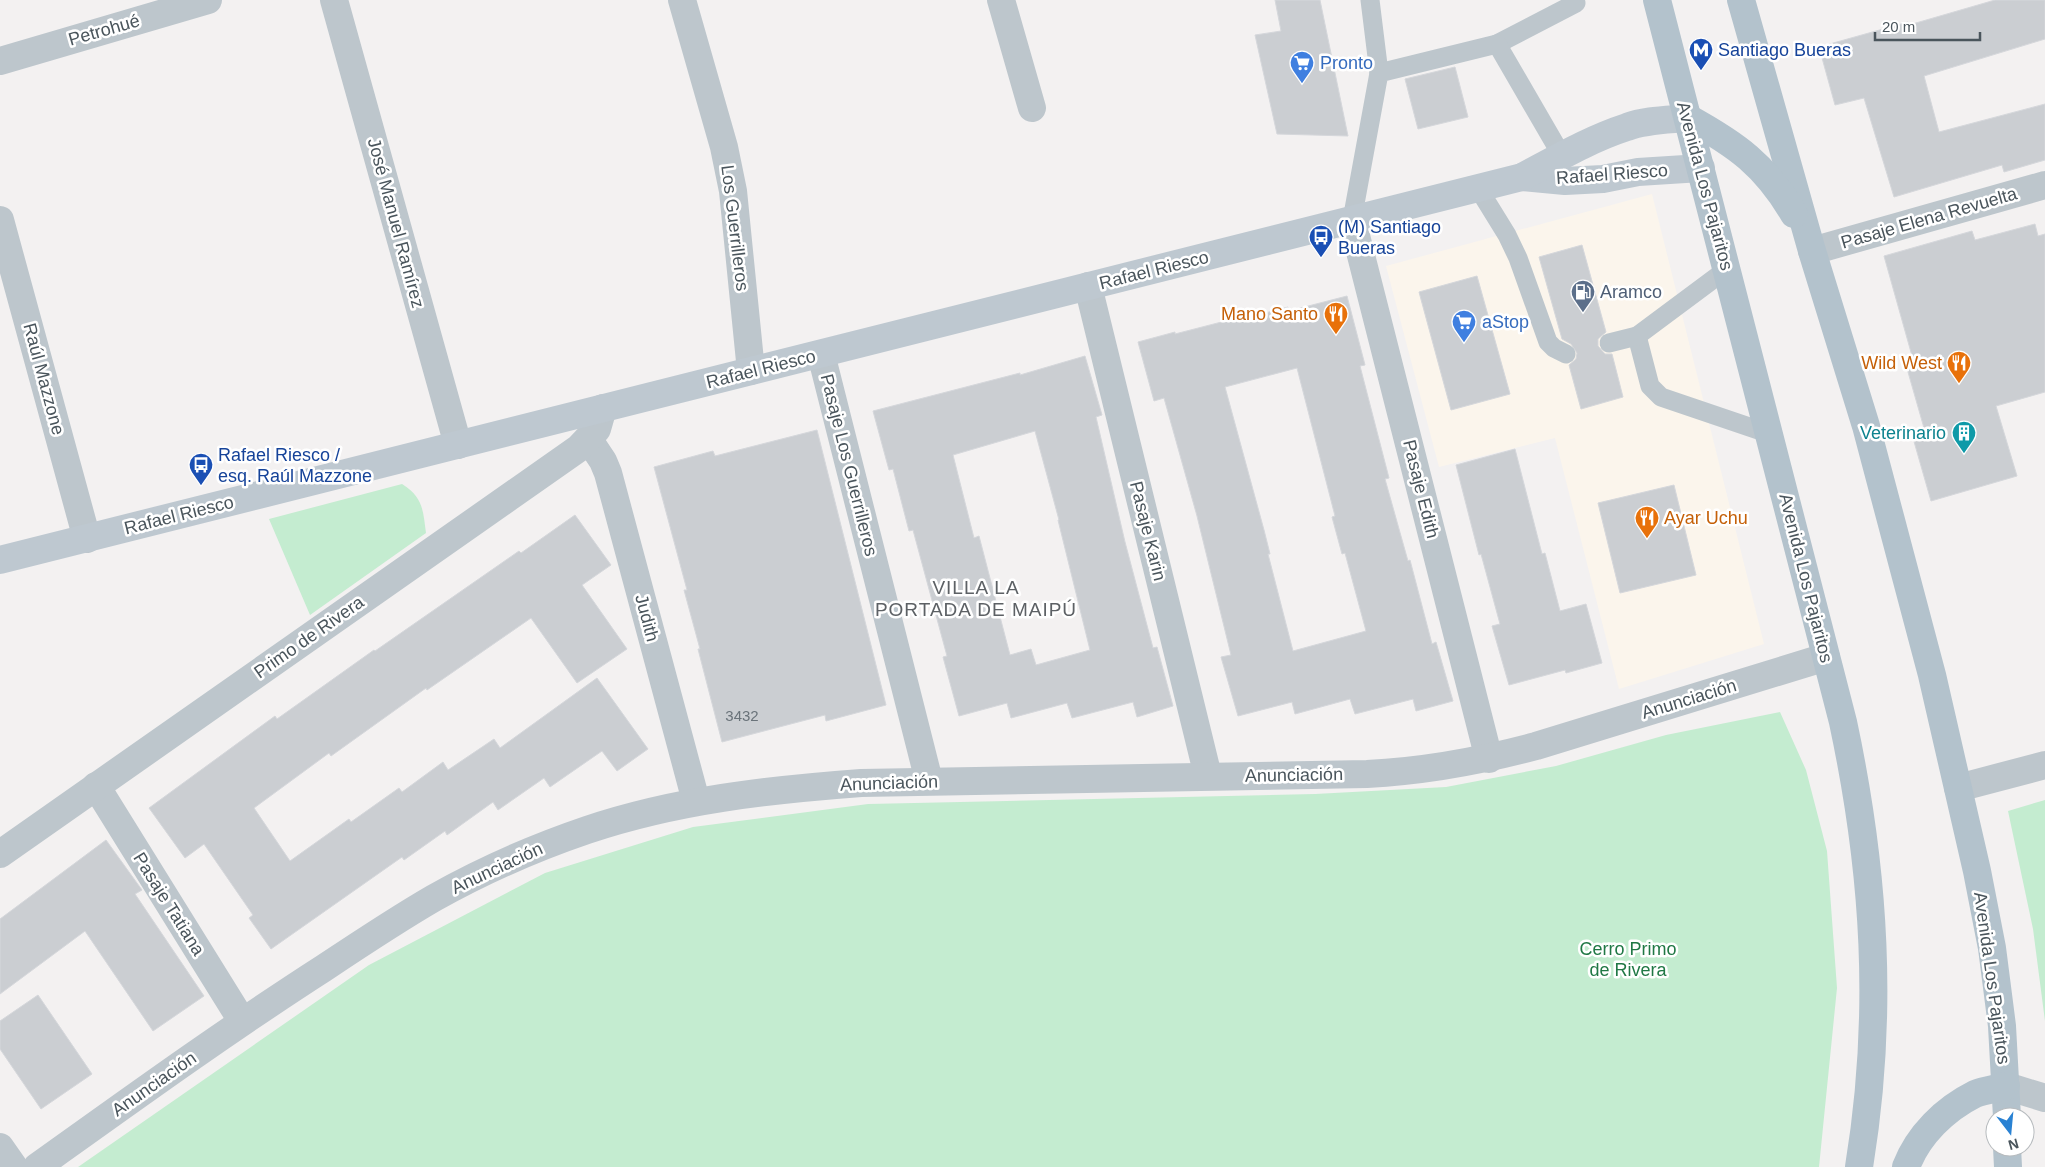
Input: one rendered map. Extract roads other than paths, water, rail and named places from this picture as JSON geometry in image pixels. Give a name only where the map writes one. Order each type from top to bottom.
[{"type":"main road","name":"Avenida Los Pajaritos","points":[[1657,0],[1770,434],[1843,722],[1857,788],[1874,932],[1872,1061],[1860,1167]]},
{"type":"main road","name":"Avenida Los Pajaritos","points":[[1741,0],[1876,464],[1932,675],[1978,871],[1992,948],[2002,1026],[2007,1107]]},
{"type":"main road","name":"Rafael Riesco","points":[[0,560],[1522,177],[1562,156],[1626,127],[1648,121],[1688,118]]},
{"type":"main road","points":[[1688,118],[1735,146],[1757,164],[1776,186],[1811,245]]},
{"type":"main road","name":"Rafael Riesco","points":[[1522,177],[1566,181],[1603,179],[1638,172],[1701,168]]},
{"type":"main road","points":[[1906,1167],[1920,1140],[1944,1115],[1977,1094],[2006,1086]]},
{"type":"street","name":"Petrohué","points":[[0,61],[208,0]]},
{"type":"street","name":"José Manuel Ramírez","points":[[334,0],[458,445]]},
{"type":"street","name":"Los Guerrilleros","points":[[682,0],[724,147],[733,191],[752,371]]},
{"type":"street","points":[[1001,0],[1032,108]]},
{"type":"street","name":"Pasaje Elena Revuelta","points":[[1811,245],[2045,185]]},
{"type":"street","name":"Raúl Mazzone","points":[[0,220],[87,539]]},
{"type":"street","name":"Pasaje Edith","points":[[1352,220],[1489,758]]},
{"type":"street","name":"Pasaje Karin","points":[[1088,286],[1208,776]]},
{"type":"street","name":"Pasaje Los Guerrilleros","points":[[821,354],[929,780]]},
{"type":"street","name":"Primo de Rivera","points":[[0,854],[589,440],[597,429],[603,408]]},
{"type":"street","name":"Judith","points":[[589,440],[603,461],[608,473],[696,801]]},
{"type":"street","name":"Anunciación","points":[[37,1167],[242,1021],[434,898],[486,871],[540,847],[638,815],[696,801],[795,788],[929,780],[1404,772],[1489,758],[1536,746],[1826,657]]},
{"type":"street","points":[[1958,788],[2045,765]]},
{"type":"street","name":"Pasaje Tatiana","points":[[96,786],[242,1021]]},
{"type":"street","points":[[2006,1086],[2045,1098]]},
{"type":"street","points":[[0,1147],[14,1167]]},
{"type":"lane","points":[[1352,220],[1379,73],[1370,0]]},
{"type":"lane","points":[[1379,73],[1497,44],[1581,1]]},
{"type":"lane","points":[[1497,44],[1562,156]]},
{"type":"lane","points":[[1478,188],[1507,235],[1518,258],[1548,342],[1554,348],[1566,354]]},
{"type":"lane","points":[[1609,343],[1637,336],[1727,269]]},
{"type":"lane","points":[[1637,336],[1650,386],[1661,397],[1770,434]]},
{"type":"place","name":"Santiago Bueras","points":[[1701,71]]},
{"type":"place","name":"Pronto","points":[[1302,84]]},
{"type":"place","name":"(M) Santiago Bueras","points":[[1321,258]]},
{"type":"place","name":"Aramco","points":[[1583,313]]},
{"type":"place","name":"Mano Santo","points":[[1336,335]]},
{"type":"place","name":"aStop","points":[[1464,343]]},
{"type":"place","name":"Wild West","points":[[1959,384]]},
{"type":"place","name":"Veterinario","points":[[1964,454]]},
{"type":"place","name":"Rafael Riesco / esq. Raúl Mazzone","points":[[201,486]]},
{"type":"place","name":"Ayar Uchu","points":[[1647,539]]},
{"type":"district","name":"VILLA LA PORTADA DE MAIPÚ","points":[[976,598]]},
{"type":"park label","name":"Cerro Primo de Rivera","points":[[1628,960]]}]
